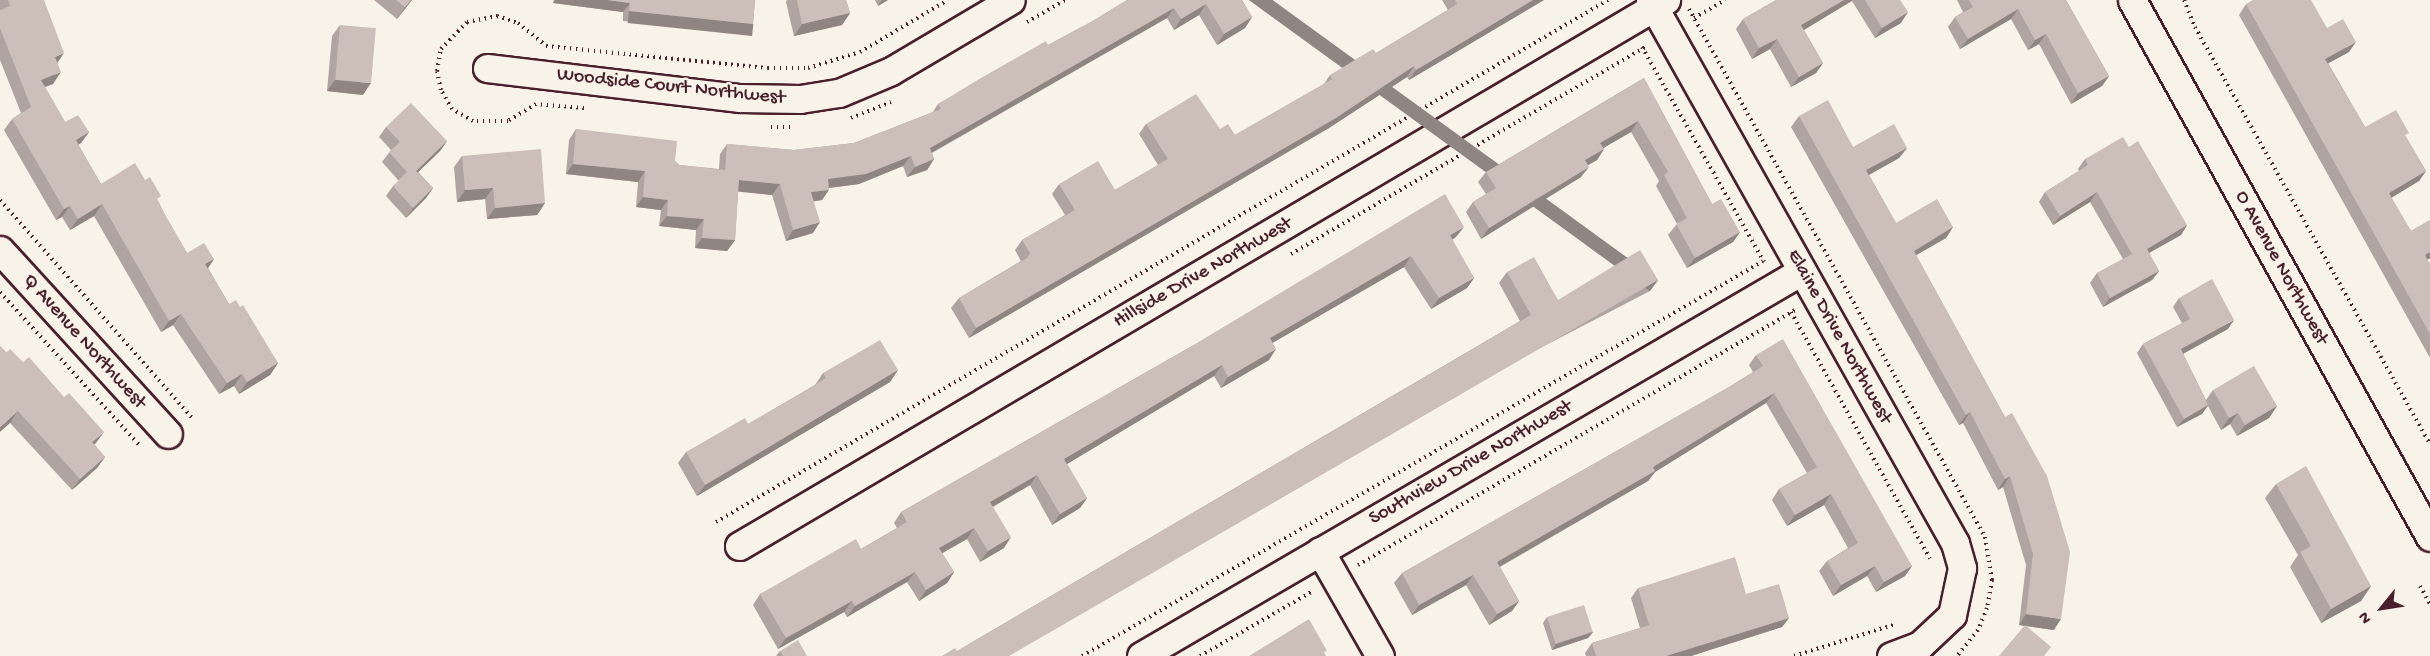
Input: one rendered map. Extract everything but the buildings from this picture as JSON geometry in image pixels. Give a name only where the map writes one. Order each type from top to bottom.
[{"type":"street","name":"Woodside Court Northwest","points":[[487,68],[740,98],[800,99],[839,93],[891,71],[1011,0]]},
{"type":"street","name":"O Avenue Northwest","points":[[2132,0],[2430,537]]},
{"type":"street","name":"Elaine Drive Northwest","points":[[1657,2],[1802,271],[1955,543],[1962,568],[1952,615],[1920,645],[1891,656]]},
{"type":"street","name":"Hillside Drive Northwest","points":[[739,546],[1657,2]]},
{"type":"street","name":"Q Avenue Northwest","points":[[0,250],[168,434]]},
{"type":"street","name":"Southview Drive Northwest","points":[[1141,656],[1802,271]]},
{"type":"street","points":[[1320,551],[1380,656]]},
{"type":"path","points":[[716,522],[1608,0]]},
{"type":"path","points":[[1689,21],[1725,0]]},
{"type":"path","points":[[2184,0],[2195,27],[2430,444]]},
{"type":"path","points":[[1637,38],[1768,271]]},
{"type":"path","points":[[0,200],[192,418]]},
{"type":"path","points":[[1082,656],[1763,261]]},
{"type":"path","points":[[0,292],[139,445]]},
{"type":"path","points":[[1788,306],[1933,567]]},
{"type":"path","points":[[1352,569],[1802,306]]},
{"type":"path","points":[[1200,656],[1321,586]]},
{"type":"path","points":[[2420,586],[2430,604]]},
{"type":"path","points":[[1794,656],[1896,624]]}]
